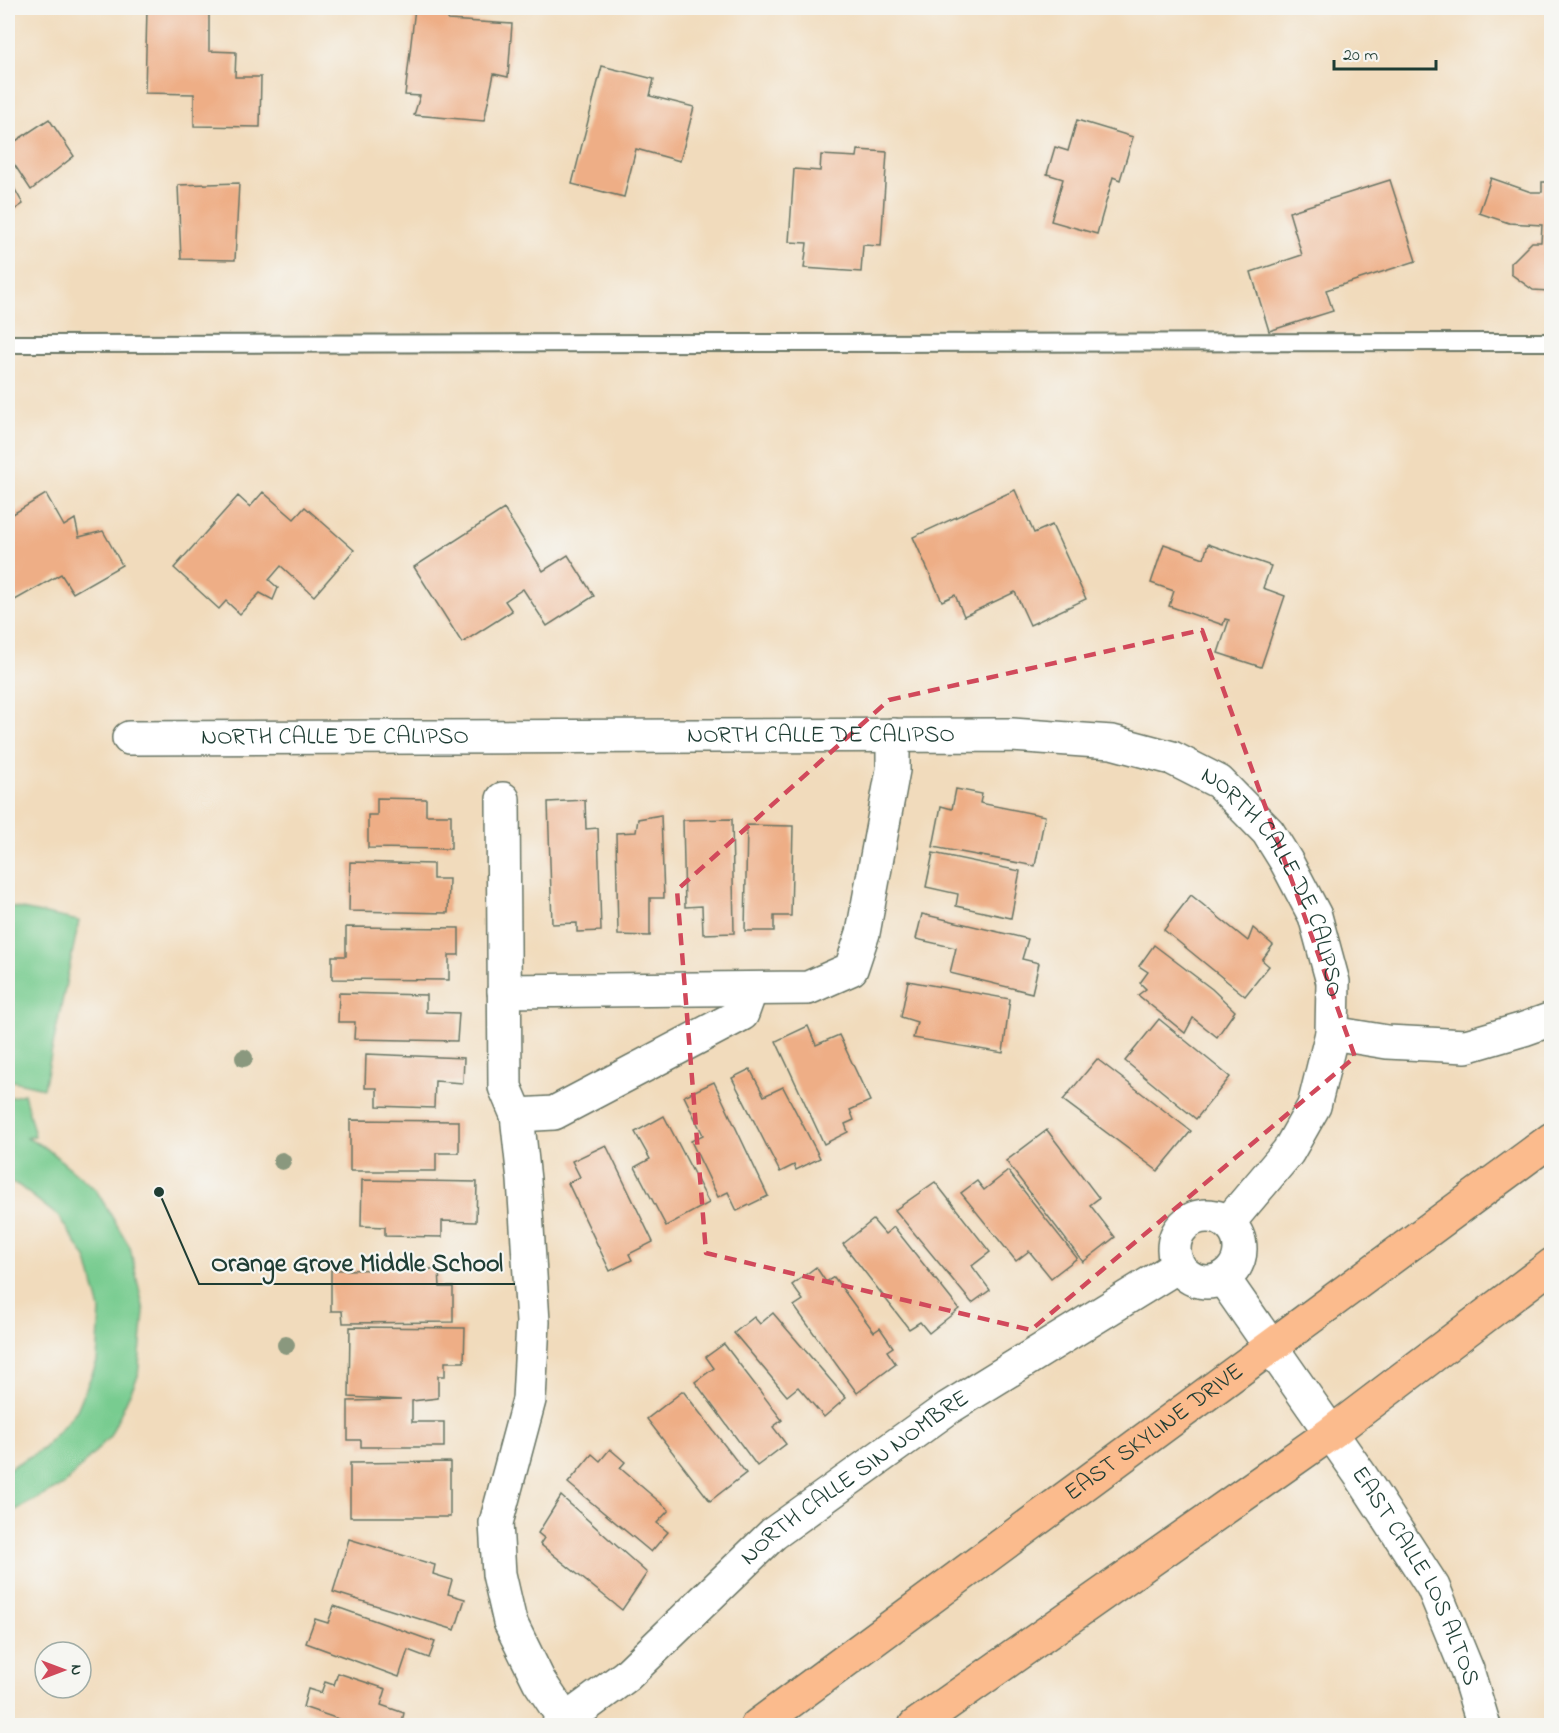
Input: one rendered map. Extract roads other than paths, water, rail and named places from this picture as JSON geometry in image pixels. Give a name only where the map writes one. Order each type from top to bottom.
[{"type":"main road","name":"EAST SKYLINE DRIVE","points":[[757,1725],[1551,1139]]},
{"type":"main road","points":[[915,1725],[1331,1433],[1551,1265]]},
{"type":"street","points":[[504,991],[808,988],[851,969],[862,933],[892,770],[892,735]]},
{"type":"street","name":"NORTH CALLE DE CALIPSO","points":[[129,738],[1012,735],[1112,742],[1172,758],[1219,782],[1268,832],[1315,916],[1333,982],[1332,1033]]},
{"type":"street","points":[[503,799],[505,1087],[517,1115],[524,1180],[533,1322],[529,1400],[496,1523],[499,1574],[510,1622],[562,1723]]},
{"type":"street","points":[[517,1115],[554,1113],[742,1014],[751,989]]},
{"type":"street","points":[[1228,1223],[1287,1152],[1314,1106],[1332,1033],[1387,1042],[1466,1046],[1551,1019]]},
{"type":"street","points":[[1210,1215],[1228,1223],[1239,1242],[1237,1263],[1231,1271],[1222,1278],[1203,1282],[1185,1274],[1178,1266],[1173,1246],[1181,1227],[1189,1220],[1210,1215]]},
{"type":"street","name":"NORTH CALLE SIN NOMBRE","points":[[562,1723],[626,1676],[773,1534],[948,1408],[1178,1266]]},
{"type":"street","name":"EAST CALLE LOS ALTOS","points":[[1222,1278],[1361,1476],[1433,1587],[1467,1670],[1484,1725]]},
{"type":"lane","points":[[8,344],[1551,342]]},
{"type":"place","name":"Orange Grove Middle School","points":[[159,1192]]}]
